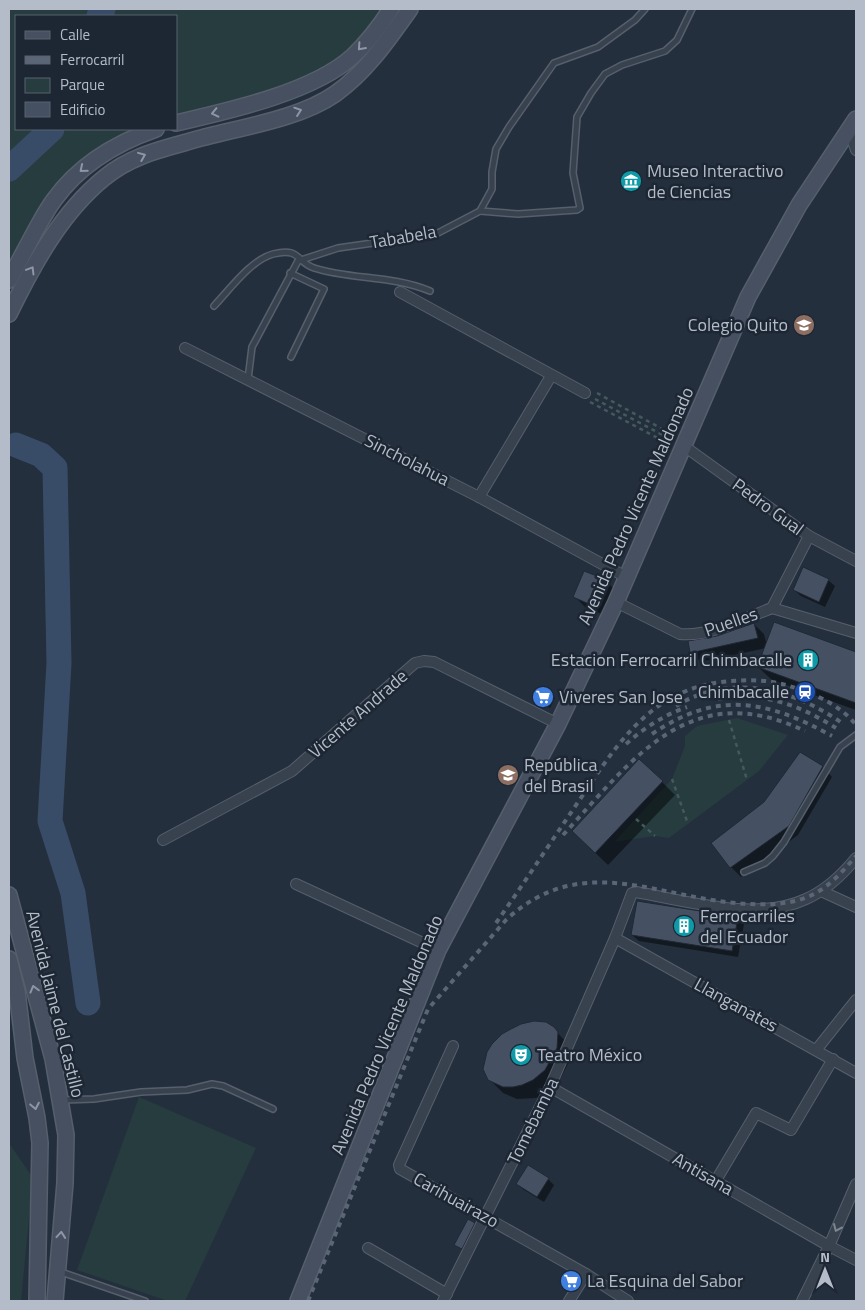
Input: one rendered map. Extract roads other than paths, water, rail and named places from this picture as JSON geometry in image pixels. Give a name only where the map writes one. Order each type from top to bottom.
[{"type":"main road","points":[[178,122],[264,100],[302,86],[330,72],[352,57],[378,28],[391,9]]},
{"type":"main road","points":[[9,314],[30,271],[68,213],[104,177],[125,163],[144,154],[274,119],[304,109],[334,95],[358,75],[384,47],[410,9]]},
{"type":"main road","name":"Avenida Pedro Vicente Maldonado","points":[[298,1301],[438,950],[558,724],[616,602],[681,444],[748,297],[799,205],[852,124]]},
{"type":"main road","points":[[9,280],[53,200],[72,178],[109,150],[134,137],[153,130]]},
{"type":"main road","name":"Avenida Jaime del Castillo","points":[[9,895],[44,1026],[66,1135],[67,1158],[55,1301]]},
{"type":"main road","name":"Avenida Jaime del Castillo","points":[[9,959],[17,992],[25,1058],[40,1143],[36,1301]]},
{"type":"main road","points":[[9,1011],[25,1058]]},
{"type":"street","points":[[852,124],[856,150]]},
{"type":"street","points":[[400,292],[551,376],[589,395]]},
{"type":"street","name":"Sincholahua","points":[[185,348],[479,497],[626,577]]},
{"type":"street","points":[[479,497],[551,376]]},
{"type":"street","name":"Pedro Gual","points":[[681,444],[809,536],[856,561]]},
{"type":"street","name":"Puelles","points":[[616,602],[680,634],[689,635],[708,632],[772,608],[809,536]]},
{"type":"street","points":[[772,608],[856,634]]},
{"type":"street","name":"Vicente Andrade","points":[[163,840],[292,771],[415,663],[424,661],[434,662],[558,724]]},
{"type":"street","points":[[856,858],[821,891],[856,907]]},
{"type":"street","points":[[296,884],[438,950]]},
{"type":"street","name":"Tomebamba","points":[[445,1298],[550,1088],[615,938],[632,893],[636,892],[729,909],[751,910],[789,905],[806,900],[821,891]]},
{"type":"street","name":"Llanganates","points":[[615,938],[817,1049],[856,1073]]},
{"type":"street","points":[[817,1049],[856,1000]]},
{"type":"street","name":"Carihuairazo","points":[[453,1046],[400,1168],[586,1274],[628,1301]]},
{"type":"street","points":[[715,1182],[756,1113],[791,1130],[833,1059]]},
{"type":"street","name":"Antisana","points":[[550,1088],[856,1260]]},
{"type":"street","points":[[802,1301],[856,1184]]},
{"type":"street","points":[[368,1248],[445,1298]]},
{"type":"street","points":[[569,1301],[586,1274]]},
{"type":"lane","points":[[645,9],[635,20],[598,47],[554,63],[509,127],[496,149],[492,172],[492,189],[480,211],[518,214],[577,210],[580,208],[581,203],[573,173],[577,117],[590,93],[605,74],[622,65],[665,52],[677,40],[692,9]]},
{"type":"lane","name":"Tababela","points":[[301,259],[338,248],[436,234],[480,211]]},
{"type":"lane","points":[[214,306],[257,261],[272,254],[288,252],[312,268],[400,281],[430,291]]},
{"type":"lane","points":[[248,379],[252,346],[290,273],[301,259]]},
{"type":"lane","points":[[290,273],[324,290],[291,357]]},
{"type":"lane","points":[[744,872],[765,863],[773,856],[789,834],[840,747],[856,735]]},
{"type":"lane","points":[[60,1100],[94,1099],[141,1092],[187,1090],[212,1084],[223,1086],[273,1109]]},
{"type":"lane","points":[[58,1270],[146,1301]]},
{"type":"waterway","points":[[99,15],[103,9]]},
{"type":"waterway","points":[[9,169],[51,130]]},
{"type":"waterway","points":[[16,445],[41,455],[55,468],[59,663],[50,821],[73,893],[88,1003]]},
{"type":"railway","points":[[496,923],[616,747],[651,712],[671,698],[694,688],[721,682],[750,680],[778,683],[799,689],[831,703],[856,725]]},
{"type":"railway","points":[[676,706],[697,696],[718,690],[740,687],[761,689],[803,701],[842,723]]},
{"type":"railway","points":[[718,699],[751,697],[780,702],[808,712],[836,728]]},
{"type":"railway","points":[[652,734],[676,720],[698,711],[720,706],[742,705],[786,714],[832,736]]},
{"type":"railway","points":[[626,744],[655,722],[687,707]]},
{"type":"railway","points":[[563,835],[614,779],[640,754],[667,734],[696,720],[729,713],[764,717],[805,731]]},
{"type":"railway","points":[[308,1301],[428,1009],[506,920],[535,899],[565,887],[594,883],[624,884],[718,901],[751,904],[791,902],[814,894],[832,882],[856,856]]},
{"type":"place","name":"Museo Interactivo de Ciencias","points":[[631,181]]},
{"type":"place","name":"Colegio Quito","points":[[804,325]]},
{"type":"place","name":"Estacion Ferrocarril Chimbacalle","points":[[808,660]]},
{"type":"place","name":"Chimbacalle","points":[[805,692]]},
{"type":"place","name":"Viveres San Jose","points":[[543,697]]},
{"type":"place","name":"República del Brasil","points":[[508,775]]},
{"type":"place","name":"Ferrocarriles del Ecuador","points":[[684,926]]},
{"type":"place","name":"Teatro México","points":[[521,1055]]},
{"type":"place","name":"La Esquina del Sabor","points":[[571,1281]]}]
